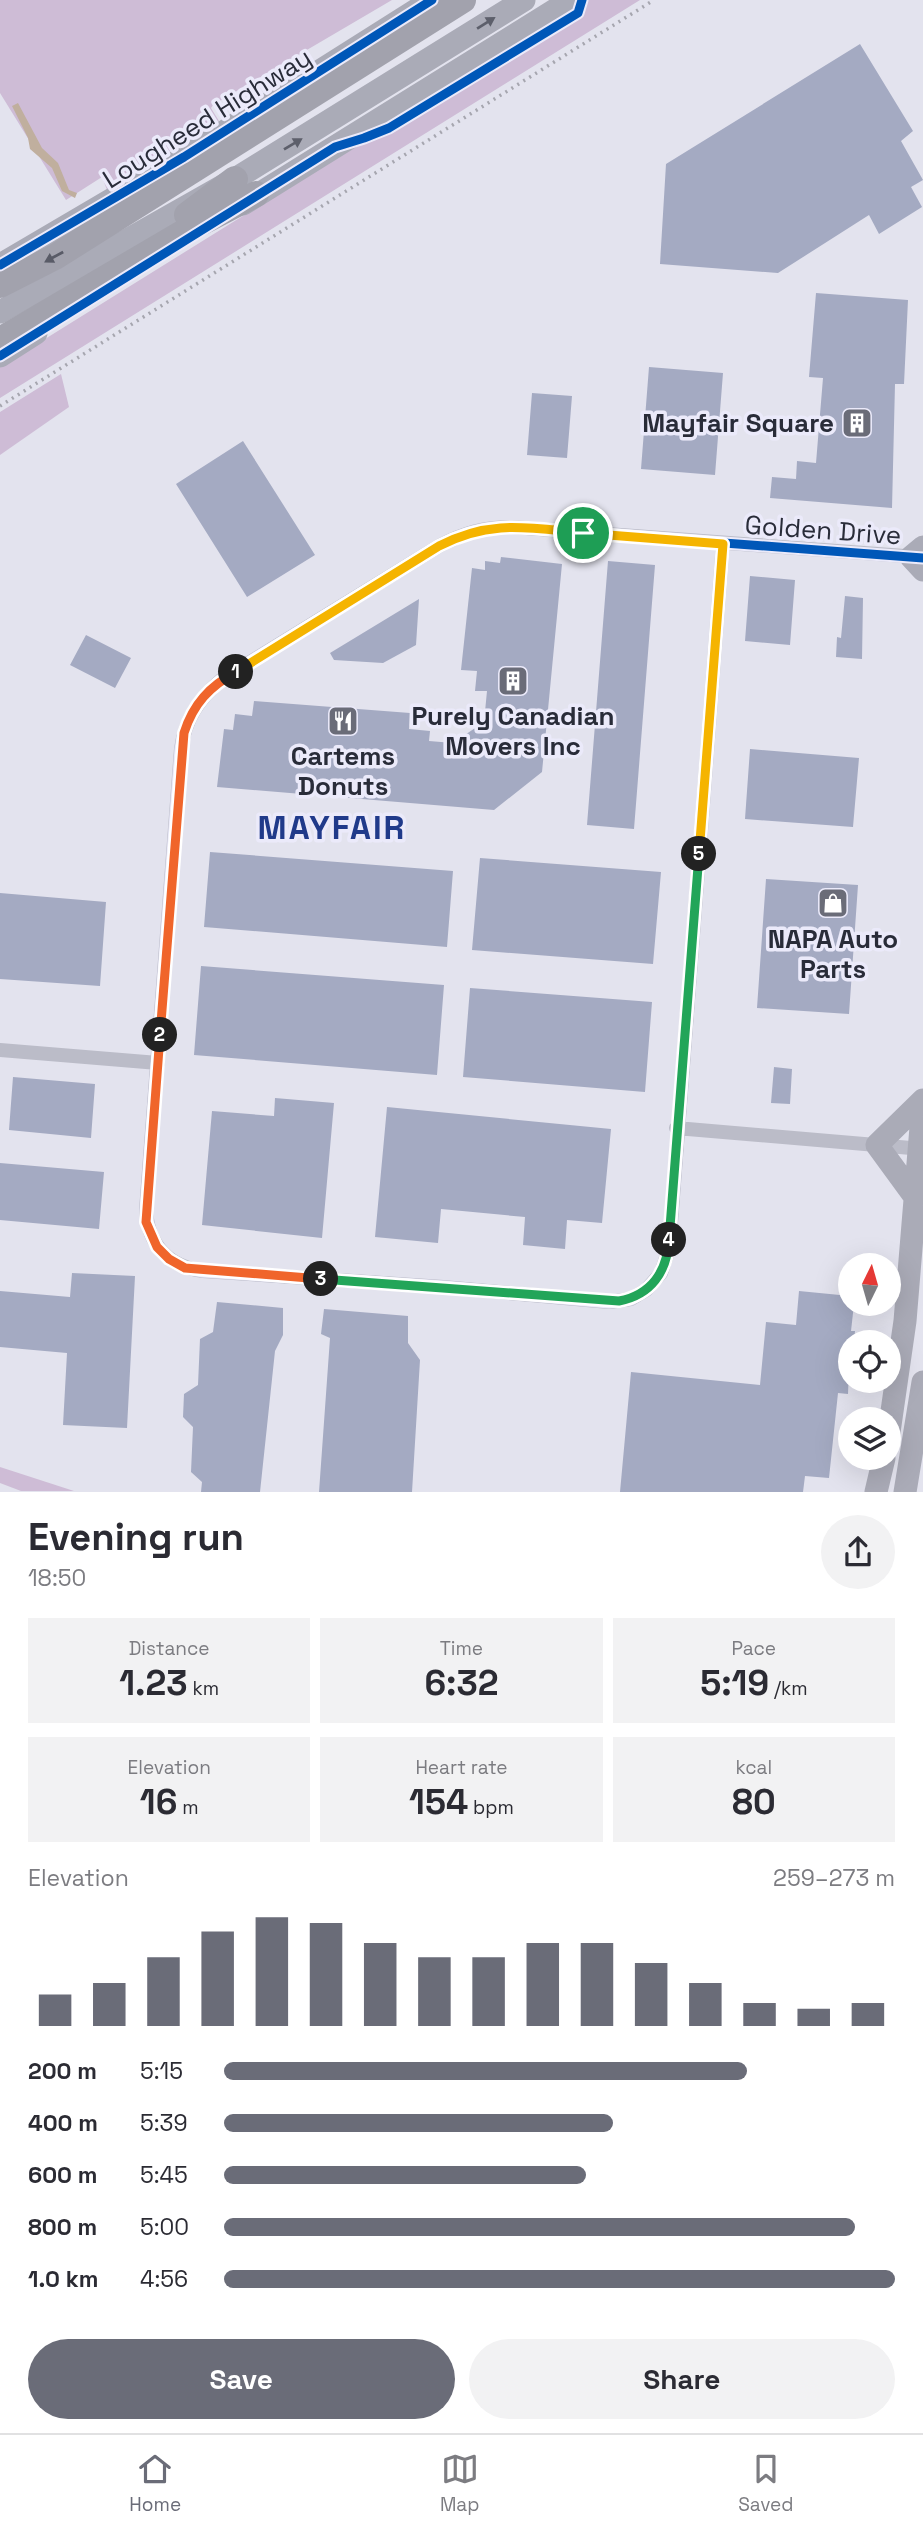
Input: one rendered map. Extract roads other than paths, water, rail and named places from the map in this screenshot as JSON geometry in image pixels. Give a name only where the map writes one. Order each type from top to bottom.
[{"type":"highway","points":[[0,285],[55,257],[463,0]]},
{"type":"highway","points":[[0,329],[156,235],[246,187]]},
{"type":"highway","points":[[0,340],[191,228],[246,187]]},
{"type":"main road","name":"Lougheed Highway","points":[[0,265],[184,158],[432,0]]},
{"type":"main road","points":[[0,356],[211,225],[246,187],[524,0]]},
{"type":"main road","points":[[0,312],[386,114],[571,0]]},
{"type":"main road","points":[[915,1197],[877,1145],[923,1102]]},
{"type":"main road","points":[[893,1407],[905,1321],[923,1102]]},
{"type":"main road","points":[[905,1492],[923,1382]]},
{"type":"main road","points":[[876,1492],[881,1470]]},
{"type":"street","name":"Golden Drive","points":[[676,1128],[668,1249],[664,1267],[656,1281],[631,1299],[600,1302],[443,1287],[203,1271],[185,1268],[162,1253],[149,1232],[146,1210],[181,749],[187,723],[206,693],[221,680],[439,546],[467,533],[486,528],[512,527],[920,558]]},
{"type":"street","points":[[723,544],[676,1128],[921,1149]]},
{"type":"street","points":[[0,1050],[158,1063]]},
{"type":"railway","points":[[0,406],[654,0]]},
{"type":"place","name":"Mayfair Square","points":[[857,423]]},
{"type":"place","name":"Purely Canadian Movers Inc","points":[[513,681]]},
{"type":"place","name":"Cartems Donuts","points":[[343,721]]},
{"type":"place","name":"NAPA Auto Parts","points":[[833,903]]},
{"type":"district","name":"MAYFAIR","points":[[332,827]]}]
